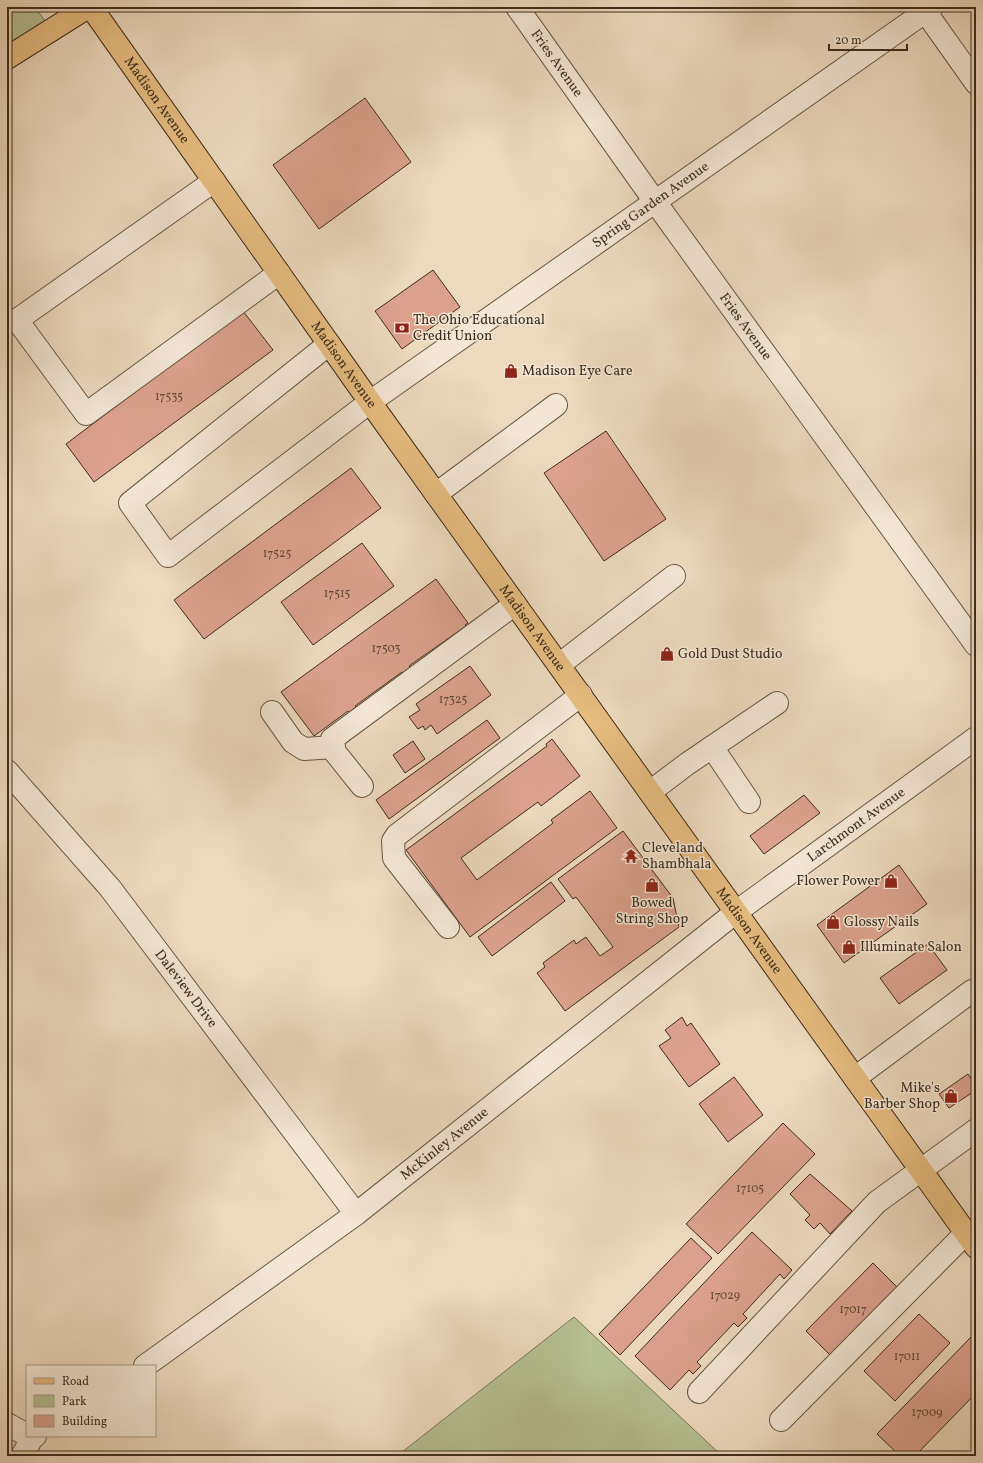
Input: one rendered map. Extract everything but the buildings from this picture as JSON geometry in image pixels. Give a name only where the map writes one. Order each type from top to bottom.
[{"type":"main road","points":[[7,58],[90,7]]},
{"type":"main road","name":"Madison Avenue","points":[[90,7],[580,696],[971,1240]]},
{"type":"street","name":"Fries Avenue","points":[[517,7],[656,203],[976,645]]},
{"type":"street","points":[[926,9],[976,83]]},
{"type":"street","name":"Spring Garden Avenue","points":[[329,344],[130,503],[168,556],[370,402],[656,203],[926,9]]},
{"type":"street","points":[[214,181],[17,320],[86,414],[279,274]]},
{"type":"street","points":[[436,494],[556,405]]},
{"type":"street","points":[[558,665],[674,576]]},
{"type":"street","points":[[362,786],[334,751],[332,739],[515,604]]},
{"type":"street","points":[[448,927],[394,858],[393,841],[403,830],[580,696]]},
{"type":"street","points":[[650,792],[712,747],[777,703]]},
{"type":"street","points":[[272,712],[293,742],[304,749],[334,747]]},
{"type":"street","name":"Larchmont Avenue","points":[[736,912],[976,738]]},
{"type":"street","points":[[712,747],[749,802]]},
{"type":"street","name":"Daleview Drive","points":[[7,771],[110,888],[356,1214]]},
{"type":"street","name":"McKinley Avenue","points":[[146,1365],[356,1214],[736,912]]},
{"type":"street","points":[[855,1078],[972,991],[976,990]]},
{"type":"street","points":[[699,1392],[877,1202],[976,1130]]},
{"type":"street","points":[[781,1420],[971,1240]]},
{"type":"street","points":[[7,1424],[29,1440]]},
{"type":"green space","points":[[7,7],[35,7],[50,28],[7,55]]},
{"type":"green space","points":[[574,1317],[722,1456],[397,1456]]},
{"type":"place","name":"The Ohio Educational Credit Union","points":[[402,328]]},
{"type":"place","name":"Madison Eye Care","points":[[511,371]]},
{"type":"place","name":"Gold Dust Studio","points":[[667,654]]},
{"type":"place","name":"Cleveland Shambhala","points":[[631,856]]},
{"type":"place","name":"Flower Power","points":[[891,881]]},
{"type":"place","name":"Bowed String Shop","points":[[652,885]]},
{"type":"place","name":"Glossy Nails","points":[[833,922]]},
{"type":"place","name":"Illuminate Salon","points":[[849,947]]},
{"type":"place","name":"Mike's Barber Shop","points":[[951,1096]]}]
